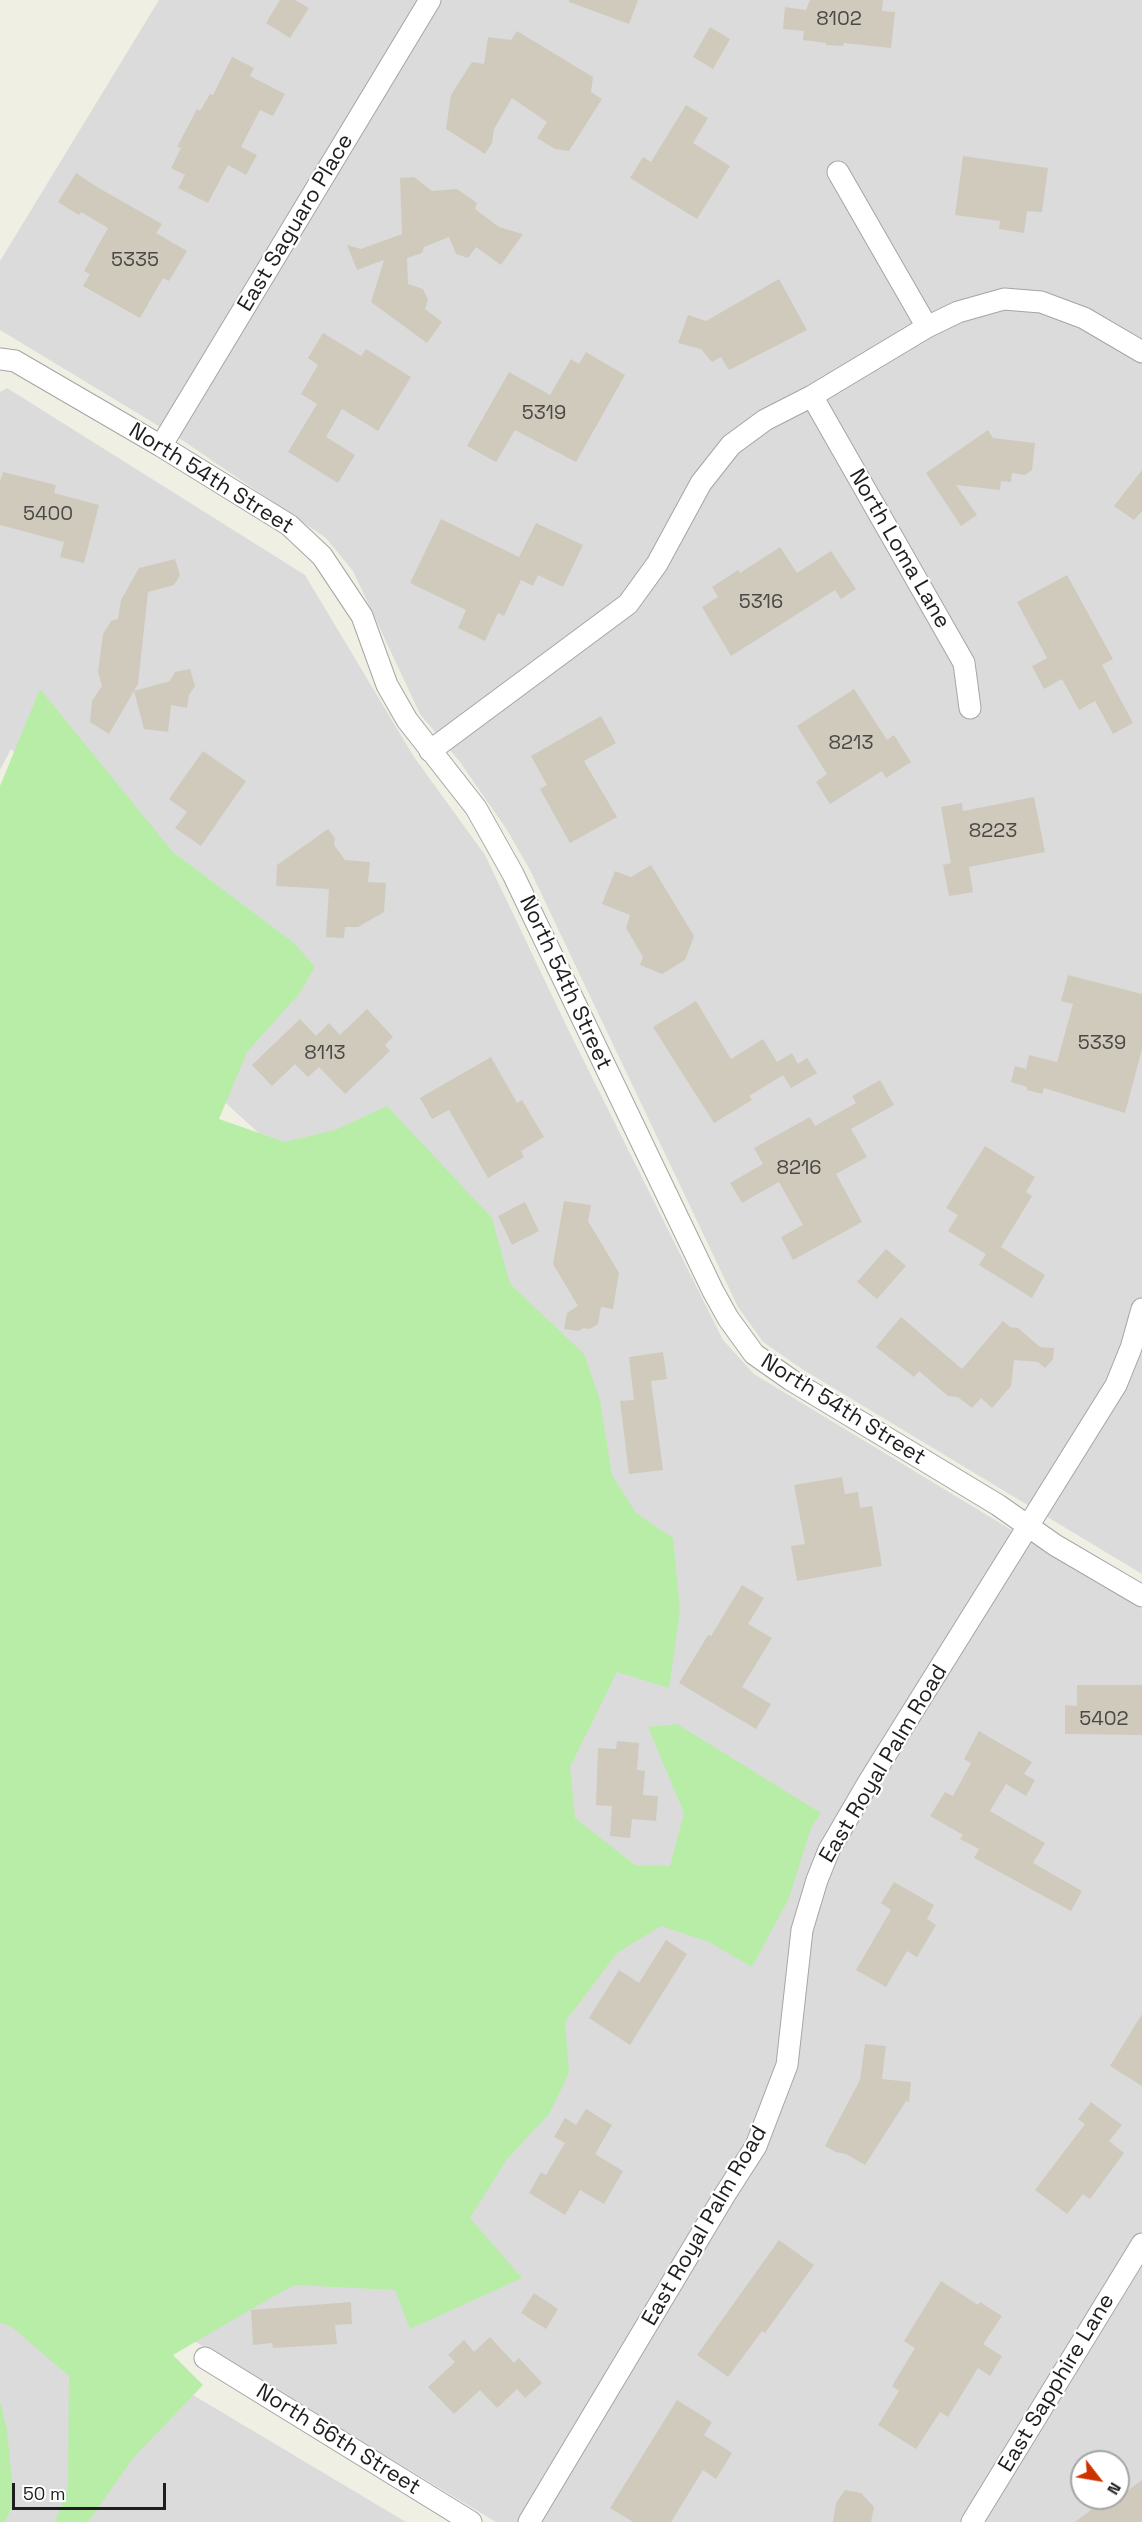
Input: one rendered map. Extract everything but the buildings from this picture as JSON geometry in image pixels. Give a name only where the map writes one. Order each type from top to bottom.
[{"type":"street","name":"East Saguaro Place","points":[[161,446],[430,0]]},
{"type":"street","points":[[838,172],[927,327]]},
{"type":"street","points":[[430,752],[628,604],[657,564],[701,483],[731,445],[765,420],[812,396],[927,327],[958,312],[1005,299],[1041,302],[1084,318],[1142,352]]},
{"type":"street","name":"North 54th Street","points":[[0,359],[15,361],[161,446],[289,525],[322,556],[362,616],[387,685],[407,720],[476,808],[513,874],[708,1281],[728,1318],[754,1354],[774,1370],[998,1505],[1055,1545],[1142,1596]]},
{"type":"street","name":"North Loma Lane","points":[[812,396],[964,663],[970,708]]},
{"type":"street","name":"East Royal Palm Road","points":[[529,2522],[756,2146],[787,2065],[802,1930],[816,1880],[829,1850],[1116,1385],[1131,1348],[1142,1309]]},
{"type":"street","name":"East Sapphire Lane","points":[[972,2522],[1142,2244]]},
{"type":"street","name":"North 56th Street","points":[[205,2358],[471,2522]]},
{"type":"shaded area","points":[[159,0],[1142,0],[1142,1574],[802,1369],[763,1342],[738,1307],[530,870],[507,830],[460,762],[420,714],[353,571],[326,538],[182,440],[0,330],[0,261]]},
{"type":"shaded area","points":[[7,388],[305,575],[414,757],[485,855],[567,1027],[723,1340],[754,1374],[1142,1609],[1142,2522],[496,2522],[159,2320],[309,1179],[194,1074],[263,994],[11,749],[0,770],[0,392]]},
{"type":"shaded area","points":[[0,2280],[406,2522],[0,2522]]},
{"type":"green space","points":[[40,689],[173,852],[294,943],[315,967],[299,994],[247,1052],[219,1119],[285,1142],[335,1130],[387,1106],[492,1218],[510,1284],[584,1354],[600,1400],[612,1475],[636,1513],[673,1538],[680,1611],[669,1688],[617,1672],[570,1767],[575,1818],[635,1865],[670,1866],[684,1813],[648,1727],[677,1724],[821,1813],[811,1828],[789,1898],[752,1967],[709,1942],[661,1926],[617,1953],[565,2022],[569,2073],[549,2114],[507,2159],[470,2218],[522,2278],[410,2329],[395,2290],[295,2285],[274,2296],[173,2355],[203,2385],[134,2457],[88,2522],[55,2522],[68,2488],[69,2376],[12,2327],[0,2323],[0,786]]},
{"type":"green space","points":[[0,2401],[7,2430],[14,2502],[5,2522],[0,2522]]}]
